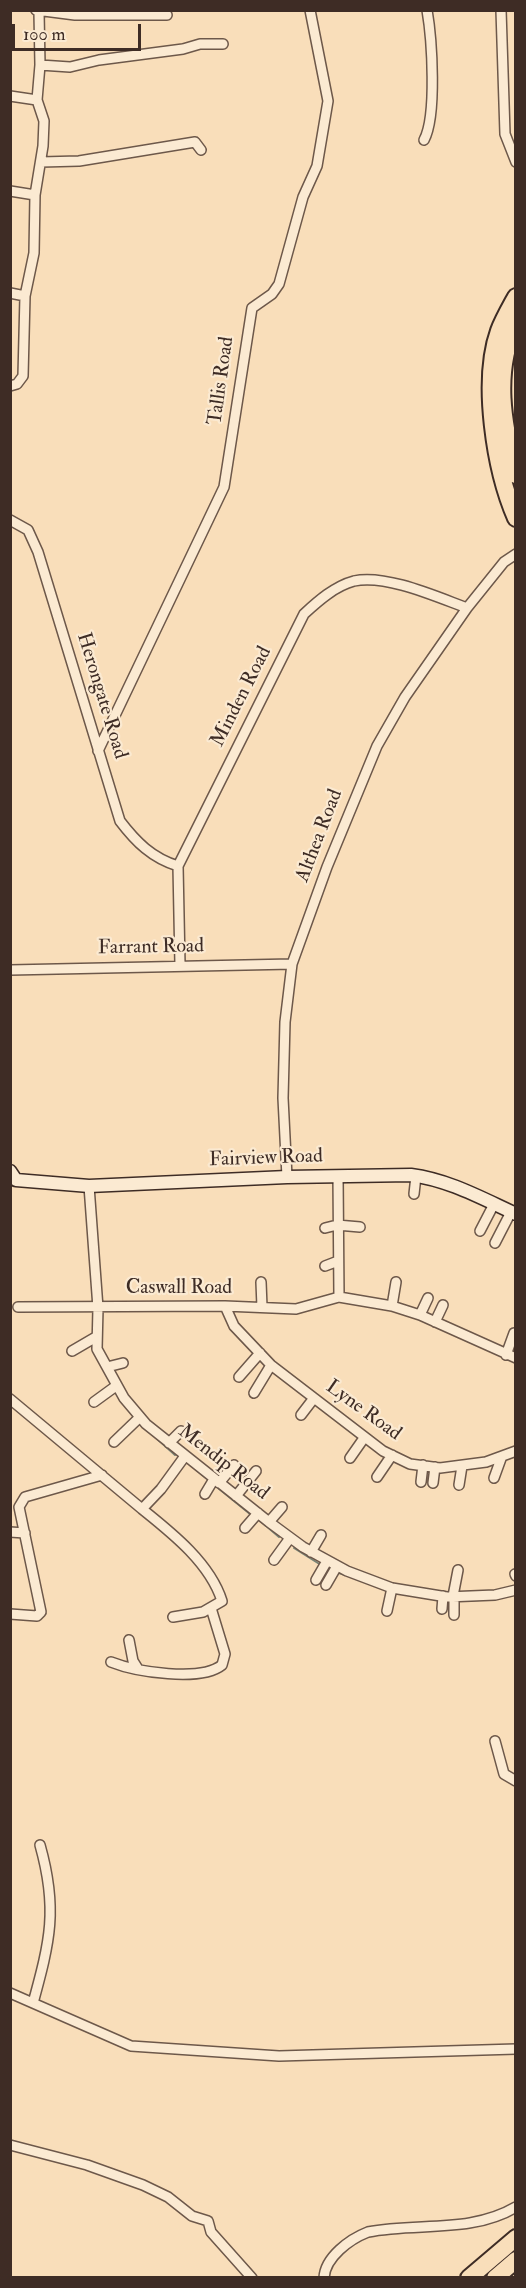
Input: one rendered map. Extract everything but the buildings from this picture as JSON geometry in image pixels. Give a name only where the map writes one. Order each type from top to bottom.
[{"type":"highway","points":[[516,297],[499,332],[490,395],[505,489],[516,518]]},
{"type":"highway","points":[[516,323],[503,356],[502,374],[504,419],[516,475]]},
{"type":"highway","points":[[469,2277],[516,2238]]},
{"type":"highway","points":[[495,2277],[516,2260]]},
{"type":"main road","name":"Fairview Road","points":[[12,1178],[89,1186],[287,1177],[416,1176],[459,1187],[513,1213]]},
{"type":"street","name":"Tallis Road","points":[[98,751],[224,487],[252,308],[264,301],[279,284],[303,197],[317,166],[328,101],[310,10]]},
{"type":"street","points":[[424,140],[429,130],[432,84],[427,10]]},
{"type":"street","points":[[501,10],[505,134],[516,162]]},
{"type":"street","points":[[10,386],[17,384],[24,376],[25,296],[34,253],[35,195],[44,121],[37,100],[40,64],[37,11],[88,15],[167,15]]},
{"type":"street","points":[[40,64],[70,67],[132,55],[175,51],[200,44],[223,44]]},
{"type":"street","points":[[10,96],[37,100]]},
{"type":"street","points":[[40,162],[80,161],[195,142],[201,150]]},
{"type":"street","points":[[10,191],[35,195]]},
{"type":"street","points":[[10,293],[25,296]]},
{"type":"street","name":"Herongate Road","points":[[10,520],[28,530],[38,552],[120,821],[138,844],[165,862],[178,866]]},
{"type":"street","name":"Althea Road","points":[[287,1177],[283,1098],[285,1022],[292,964],[327,867],[377,746],[405,697],[467,608],[504,562],[516,554]]},
{"type":"street","name":"Minden Road","points":[[180,965],[178,866],[304,614],[323,597],[354,581],[380,581],[426,593],[467,608]]},
{"type":"street","name":"Farrant Road","points":[[10,970],[292,964]]},
{"type":"street","points":[[338,1176],[339,1297],[392,1306],[420,1315],[516,1358]]},
{"type":"street","points":[[414,1194],[416,1176]]},
{"type":"street","name":"Mendip Road","points":[[89,1186],[98,1308],[97,1349],[116,1386],[140,1417],[185,1456],[290,1538],[337,1566],[393,1588],[450,1596],[495,1595],[516,1590]]},
{"type":"street","points":[[480,1231],[494,1204]]},
{"type":"street","points":[[495,1243],[513,1213]]},
{"type":"street","points":[[325,1228],[337,1225],[360,1227]]},
{"type":"street","points":[[325,1266],[338,1261]]},
{"type":"street","points":[[261,1282],[262,1307]]},
{"type":"street","points":[[392,1306],[396,1282]]},
{"type":"street","name":"Caswall Road","points":[[18,1307],[225,1306],[296,1309],[339,1297]]},
{"type":"street","points":[[420,1315],[428,1298]]},
{"type":"street","points":[[435,1322],[443,1305]]},
{"type":"street","name":"Lyne Road","points":[[225,1306],[234,1326],[271,1365],[364,1438],[410,1464],[462,1467],[516,1451]]},
{"type":"street","points":[[506,1354],[514,1333]]},
{"type":"street","points":[[72,1351],[96,1337]]},
{"type":"street","points":[[238,1377],[260,1353]]},
{"type":"street","points":[[107,1367],[123,1363]]},
{"type":"street","points":[[254,1393],[271,1365]]},
{"type":"street","points":[[94,1402],[116,1386]]},
{"type":"street","points":[[301,1415],[314,1398]]},
{"type":"street","points":[[10,1399],[142,1509],[207,1570],[217,1586],[222,1601],[211,1608],[173,1617]]},
{"type":"street","points":[[114,1442],[140,1417]]},
{"type":"street","points":[[169,1443],[181,1431]]},
{"type":"street","points":[[350,1458],[364,1438]]},
{"type":"street","points":[[377,1476],[392,1455]]},
{"type":"street","points":[[142,1509],[161,1489],[185,1456]]},
{"type":"street","points":[[494,1478],[502,1456]]},
{"type":"street","points":[[206,1494],[234,1464]]},
{"type":"street","points":[[421,1482],[423,1465]]},
{"type":"street","points":[[433,1483],[435,1467]]},
{"type":"street","points":[[459,1485],[462,1467]]},
{"type":"street","points":[[236,1496],[256,1471]]},
{"type":"street","points":[[10,1614],[37,1616],[41,1612],[19,1507],[25,1497],[102,1475]]},
{"type":"street","points":[[269,1522],[282,1507]]},
{"type":"street","points":[[245,1528],[258,1513]]},
{"type":"street","points":[[10,1532],[26,1533]]},
{"type":"street","points":[[311,1552],[321,1535]]},
{"type":"street","points":[[274,1560],[290,1538]]},
{"type":"street","points":[[316,1580],[327,1561]]},
{"type":"street","points":[[327,1585],[337,1566]]},
{"type":"street","points":[[442,1609],[450,1596],[458,1570]]},
{"type":"street","points":[[387,1611],[393,1588]]},
{"type":"street","points":[[450,1596],[454,1615]]},
{"type":"street","points":[[111,1662],[126,1668],[198,1674],[213,1672],[222,1665],[225,1654],[211,1608]]},
{"type":"street","points":[[129,1640],[133,1661],[138,1669]]},
{"type":"street","points":[[495,1741],[504,1774],[516,1781]]},
{"type":"street","points":[[33,2003],[50,1941],[51,1924],[50,1885],[40,1845]]},
{"type":"street","points":[[10,1993],[131,2046],[279,2056],[516,2049]]},
{"type":"street","points":[[10,2145],[87,2165],[143,2185],[168,2197],[192,2216],[207,2221],[210,2232],[252,2277]]},
{"type":"street","points":[[324,2277],[325,2268],[332,2258],[357,2236],[368,2232],[454,2226],[490,2218],[516,2207]]},
{"type":"waterway","points":[[155,1437],[175,1455]]},
{"type":"waterway","points":[[187,1462],[206,1478]]},
{"type":"waterway","points":[[218,1488],[250,1514]]},
{"type":"waterway","points":[[258,1519],[279,1537]]},
{"type":"waterway","points":[[294,1548],[321,1565]]},
{"type":"waterway","points":[[339,1573],[345,1575]]},
{"type":"waterway","points":[[402,1594],[435,1599]]},
{"type":"waterway","points":[[459,1601],[480,1600]]}]
